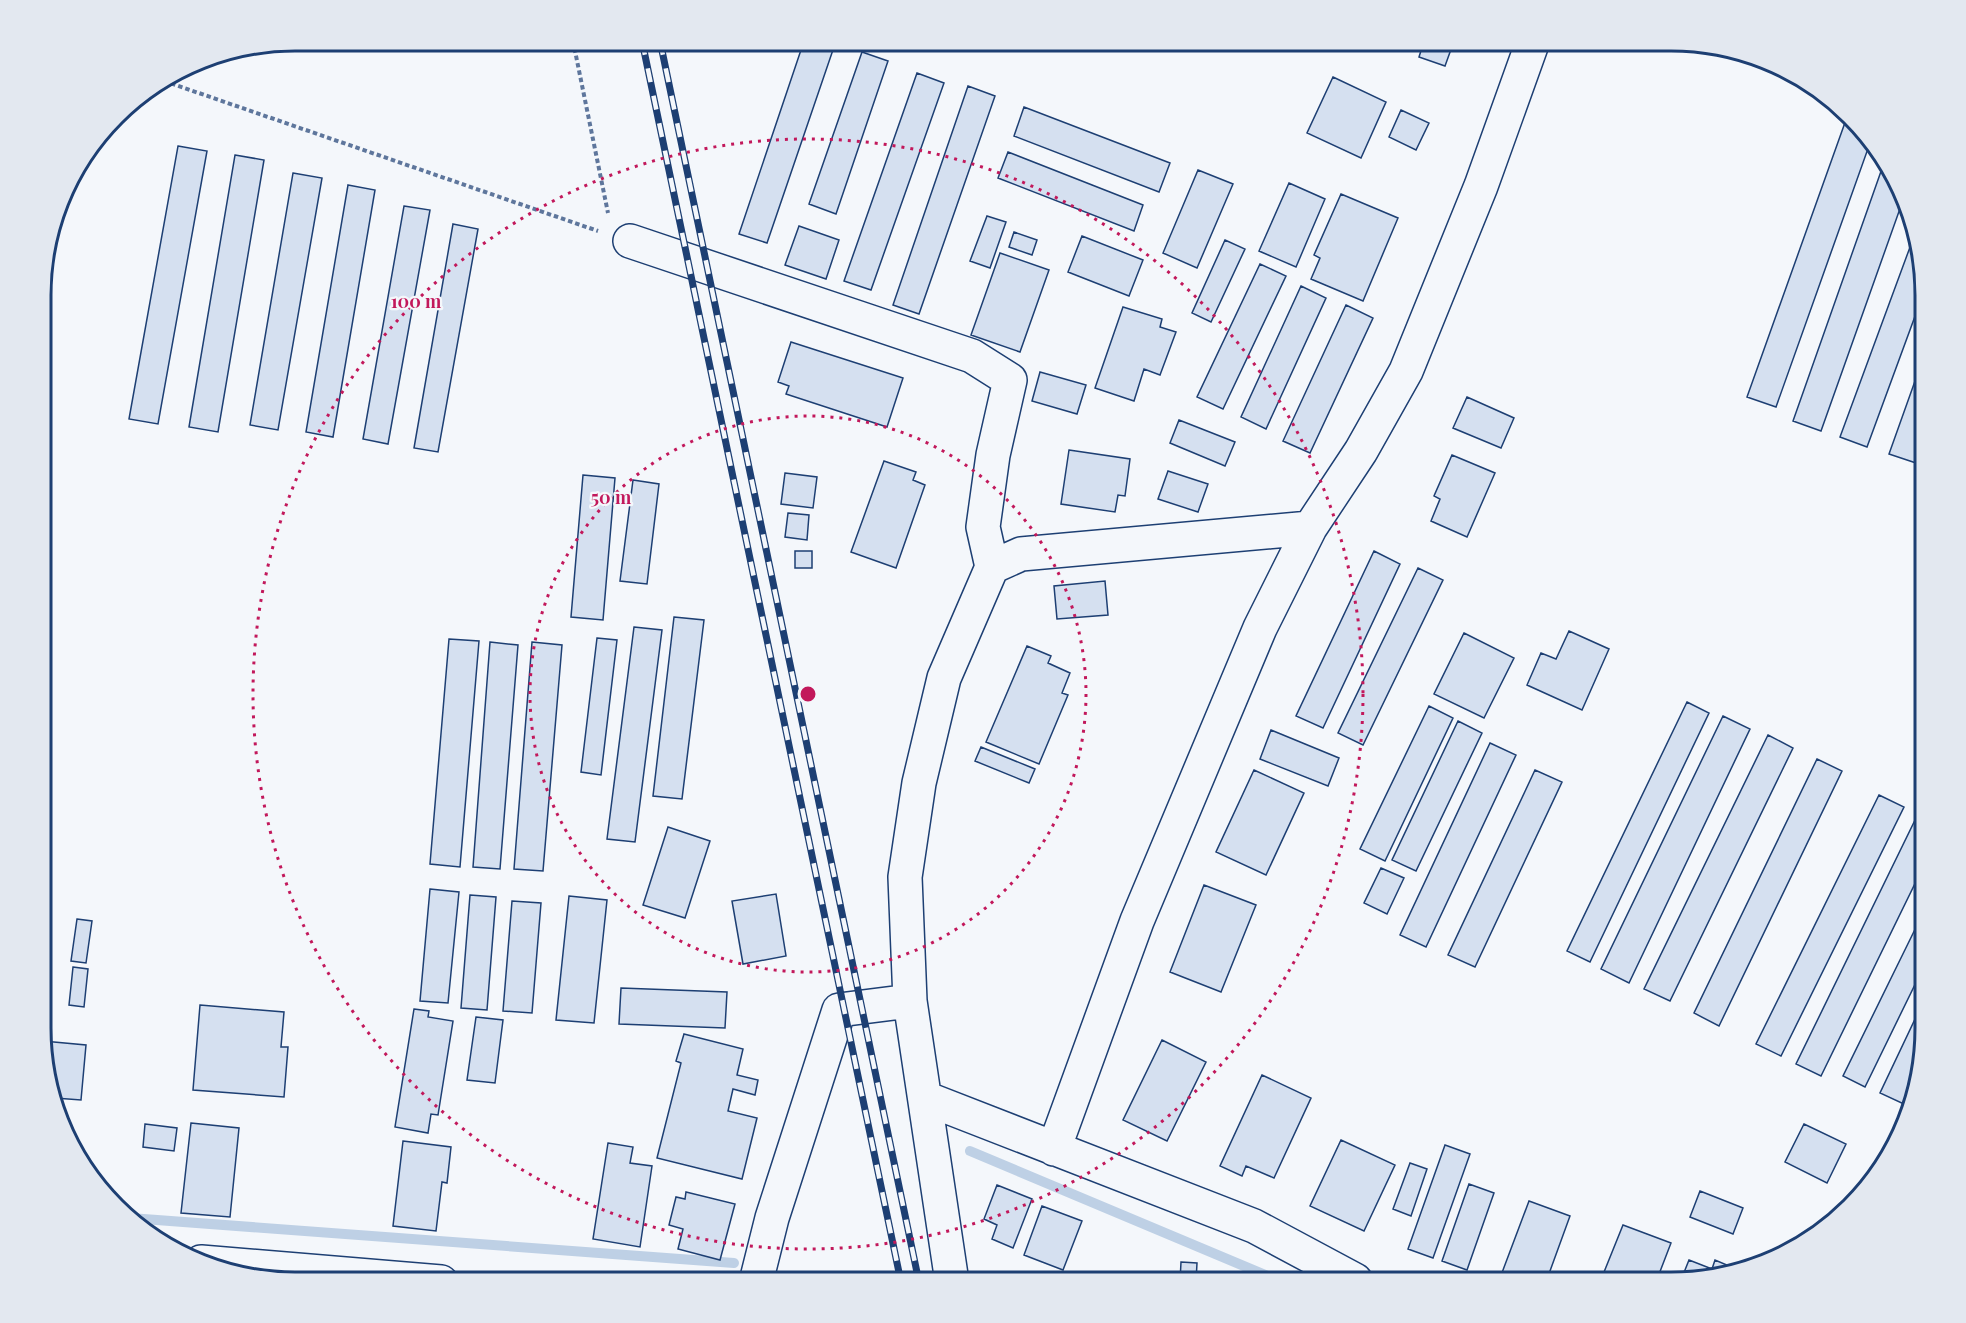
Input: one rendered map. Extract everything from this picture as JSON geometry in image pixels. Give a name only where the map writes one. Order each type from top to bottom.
[{"type":"street","points":[[1054,1149],[1141,910],[1260,628],[1310,528],[1361,451],[1406,371],[1481,186],[1529,51]]},
{"type":"street","points":[[621,239],[972,356],[1010,380],[993,455],[983,527],[992,567],[944,678],[919,783],[905,877],[910,1001],[950,1272]]},
{"type":"street","points":[[992,567],[1021,554],[1310,528]]},
{"type":"street","points":[[758,1272],[772,1218],[839,1010],[910,1001]]},
{"type":"street","points":[[924,1098],[1254,1227],[1340,1272]]},
{"type":"street","points":[[238,1265],[321,1272]]},
{"type":"path","points":[[575,51],[621,239]]},
{"type":"path","points":[[173,84],[621,239]]},
{"type":"building","points":[[801,51],[833,51],[767,243],[739,234]]},
{"type":"building","points":[[1421,51],[1450,51],[1445,66],[1419,57]]},
{"type":"building","points":[[862,52],[888,61],[836,214],[809,204]]},
{"type":"building","points":[[917,73],[944,83],[871,290],[844,281]]},
{"type":"building","points":[[1333,77],[1386,102],[1361,158],[1307,133]]},
{"type":"building","points":[[968,86],[995,96],[919,314],[893,305]]},
{"type":"building","points":[[1024,107],[1170,163],[1159,192],[1014,136]]},
{"type":"building","points":[[1401,110],[1429,123],[1416,150],[1389,137]]},
{"type":"building","points":[[1844,124],[1867,150],[1776,407],[1747,397]]},
{"type":"building","points":[[178,146],[207,151],[158,424],[129,419]]},
{"type":"building","points":[[1008,152],[1143,205],[1134,231],[998,178]]},
{"type":"building","points":[[235,155],[264,160],[218,432],[189,427]]},
{"type":"building","points":[[1198,170],[1233,184],[1197,268],[1163,253]]},
{"type":"building","points":[[1881,171],[1899,210],[1821,431],[1793,421]]},
{"type":"building","points":[[293,173],[322,178],[278,430],[250,425]]},
{"type":"building","points":[[1289,183],[1325,199],[1296,267],[1259,251]]},
{"type":"building","points":[[348,185],[375,190],[333,437],[306,432]]},
{"type":"building","points":[[1341,194],[1398,218],[1363,301],[1311,279],[1320,258],[1314,255]]},
{"type":"building","points":[[404,206],[430,210],[388,444],[363,439]]},
{"type":"building","points":[[987,216],[1006,222],[990,268],[970,261]]},
{"type":"building","points":[[453,224],[478,229],[438,452],[414,448]]},
{"type":"building","points":[[799,226],[839,240],[826,279],[785,265]]},
{"type":"building","points":[[1014,232],[1037,240],[1032,255],[1009,247]]},
{"type":"building","points":[[1082,236],[1143,260],[1129,296],[1068,272]]},
{"type":"building","points":[[1225,240],[1245,249],[1211,322],[1192,313]]},
{"type":"building","points":[[1910,247],[1913,263],[1915,316],[1867,447],[1840,437]]},
{"type":"building","points":[[1000,253],[1049,270],[1020,352],[971,335]]},
{"type":"building","points":[[1260,264],[1286,276],[1223,409],[1197,397]]},
{"type":"building","points":[[1301,286],[1326,298],[1266,429],[1241,417]]},
{"type":"building","points":[[1346,305],[1373,318],[1310,453],[1283,441]]},
{"type":"building","points":[[1123,307],[1162,319],[1160,327],[1176,332],[1160,375],[1144,369],[1134,401],[1095,388]]},
{"type":"building","points":[[791,342],[903,378],[887,427],[786,394],[789,386],[778,382]]},
{"type":"building","points":[[1040,372],[1086,385],[1077,414],[1032,401]]},
{"type":"building","points":[[1915,381],[1915,463],[1889,454]]},
{"type":"building","points":[[1467,397],[1514,418],[1501,448],[1453,428]]},
{"type":"building","points":[[1179,420],[1235,442],[1225,466],[1170,443]]},
{"type":"building","points":[[1069,450],[1130,459],[1125,496],[1118,495],[1115,512],[1061,504]]},
{"type":"building","points":[[1452,455],[1495,473],[1467,537],[1431,521],[1440,499],[1434,496]]},
{"type":"building","points":[[884,461],[916,472],[913,480],[925,485],[896,568],[851,552]]},
{"type":"building","points":[[1168,471],[1208,484],[1198,512],[1158,499]]},
{"type":"building","points":[[785,473],[817,477],[813,508],[781,504]]},
{"type":"building","points":[[583,475],[615,478],[603,620],[571,617]]},
{"type":"building","points":[[633,480],[659,484],[647,584],[620,581]]},
{"type":"building","points":[[788,513],[809,515],[807,540],[785,537]]},
{"type":"building","points":[[795,551],[812,551],[812,568],[795,568]]},
{"type":"building","points":[[1374,551],[1400,564],[1323,728],[1296,716]]},
{"type":"building","points":[[1418,568],[1443,580],[1363,745],[1338,733]]},
{"type":"building","points":[[1105,581],[1108,615],[1057,619],[1054,586]]},
{"type":"building","points":[[674,617],[704,620],[682,799],[653,796]]},
{"type":"building","points":[[634,627],[662,630],[635,842],[607,839]]},
{"type":"building","points":[[1569,631],[1609,649],[1582,710],[1527,685],[1541,653],[1556,659]]},
{"type":"building","points":[[1464,633],[1514,658],[1484,718],[1434,694]]},
{"type":"building","points":[[597,638],[617,640],[601,775],[581,772]]},
{"type":"building","points":[[449,639],[479,641],[460,867],[430,864]]},
{"type":"building","points":[[490,642],[518,645],[500,869],[473,867]]},
{"type":"building","points":[[532,642],[562,645],[543,871],[514,869]]},
{"type":"building","points":[[1027,646],[1051,656],[1048,663],[1070,673],[1062,693],[1068,695],[1039,764],[986,742]]},
{"type":"building","points":[[1687,702],[1709,713],[1590,962],[1567,951]]},
{"type":"building","points":[[1429,706],[1453,718],[1385,861],[1360,849]]},
{"type":"building","points":[[1723,716],[1750,729],[1629,983],[1601,969]]},
{"type":"building","points":[[1458,721],[1482,733],[1416,871],[1392,860]]},
{"type":"building","points":[[1271,730],[1339,758],[1328,786],[1260,759]]},
{"type":"building","points":[[1768,735],[1793,748],[1670,1001],[1644,989]]},
{"type":"building","points":[[1490,743],[1516,755],[1426,947],[1400,935]]},
{"type":"building","points":[[981,747],[1035,769],[1029,783],[975,761]]},
{"type":"building","points":[[1817,759],[1842,771],[1719,1026],[1694,1013]]},
{"type":"building","points":[[1254,770],[1304,793],[1266,875],[1216,852]]},
{"type":"building","points":[[1535,770],[1562,782],[1475,967],[1448,955]]},
{"type":"building","points":[[1879,795],[1904,807],[1781,1056],[1756,1044]]},
{"type":"building","points":[[1915,820],[1915,883],[1821,1076],[1796,1064]]},
{"type":"building","points":[[668,827],[710,841],[685,918],[643,905]]},
{"type":"building","points":[[1381,868],[1404,878],[1387,914],[1364,903]]},
{"type":"building","points":[[1204,885],[1256,905],[1221,992],[1170,972]]},
{"type":"building","points":[[430,889],[459,892],[448,1003],[420,1001]]},
{"type":"building","points":[[776,894],[786,956],[743,964],[732,901]]},
{"type":"building","points":[[470,895],[496,897],[487,1010],[461,1008]]},
{"type":"building","points":[[569,896],[607,900],[594,1023],[556,1020]]},
{"type":"building","points":[[512,901],[541,903],[532,1013],[503,1011]]},
{"type":"building","points":[[77,919],[92,921],[86,963],[71,961]]},
{"type":"building","points":[[1915,929],[1915,984],[1865,1087],[1843,1076]]},
{"type":"building","points":[[73,967],[88,969],[84,1007],[69,1005]]},
{"type":"building","points":[[621,988],[727,992],[725,1028],[619,1024]]},
{"type":"building","points":[[200,1005],[284,1012],[281,1047],[288,1047],[284,1097],[193,1090]]},
{"type":"building","points":[[414,1009],[429,1011],[428,1017],[453,1021],[438,1115],[431,1114],[428,1133],[395,1127]]},
{"type":"building","points":[[476,1017],[503,1020],[495,1083],[467,1080]]},
{"type":"building","points":[[1915,1019],[1913,1060],[1903,1104],[1880,1093]]},
{"type":"building","points":[[684,1034],[743,1049],[737,1075],[758,1080],[755,1095],[733,1089],[728,1111],[757,1118],[742,1179],[657,1158],[681,1063],[676,1061]]},
{"type":"building","points":[[1162,1040],[1206,1062],[1167,1141],[1123,1120]]},
{"type":"building","points":[[52,1042],[86,1045],[81,1100],[62,1098],[53,1060]]},
{"type":"building","points":[[1262,1075],[1311,1098],[1274,1178],[1246,1166],[1242,1176],[1220,1166]]},
{"type":"building","points":[[191,1123],[239,1128],[230,1217],[181,1213]]},
{"type":"building","points":[[145,1124],[177,1128],[174,1151],[143,1147]]},
{"type":"building","points":[[1804,1124],[1846,1144],[1827,1183],[1785,1162]]},
{"type":"building","points":[[1341,1140],[1395,1165],[1364,1231],[1310,1206]]},
{"type":"building","points":[[403,1141],[451,1147],[447,1183],[442,1182],[436,1231],[393,1226]]},
{"type":"building","points":[[608,1143],[633,1147],[630,1163],[652,1166],[640,1247],[593,1239]]},
{"type":"building","points":[[1445,1145],[1470,1154],[1433,1258],[1408,1249]]},
{"type":"building","points":[[1410,1163],[1427,1169],[1411,1216],[1393,1209]]},
{"type":"building","points":[[1469,1184],[1494,1193],[1467,1270],[1442,1261]]},
{"type":"building","points":[[997,1185],[1032,1199],[1013,1248],[992,1239],[997,1225],[984,1219]]},
{"type":"building","points":[[1700,1191],[1743,1208],[1733,1234],[1690,1217]]},
{"type":"building","points":[[686,1192],[735,1204],[720,1260],[678,1249],[683,1229],[669,1225],[676,1197],[685,1199]]},
{"type":"building","points":[[1529,1201],[1570,1216],[1550,1272],[1502,1272]]},
{"type":"building","points":[[1042,1206],[1082,1221],[1063,1270],[1024,1255]]},
{"type":"building","points":[[1623,1225],[1671,1243],[1660,1272],[1604,1272]]},
{"type":"building","points":[[1689,1260],[1711,1268],[1703,1270],[1685,1271]]},
{"type":"building","points":[[1715,1260],[1727,1265],[1712,1268]]},
{"type":"building","points":[[1181,1262],[1197,1263],[1197,1272],[1180,1272]]},
{"type":"waterway","points":[[970,1151],[1258,1272]]},
{"type":"waterway","points":[[143,1219],[734,1263]]},
{"type":"railway","points":[[644,51],[899,1272]]},
{"type":"railway","points":[[662,51],[917,1272]]}]
